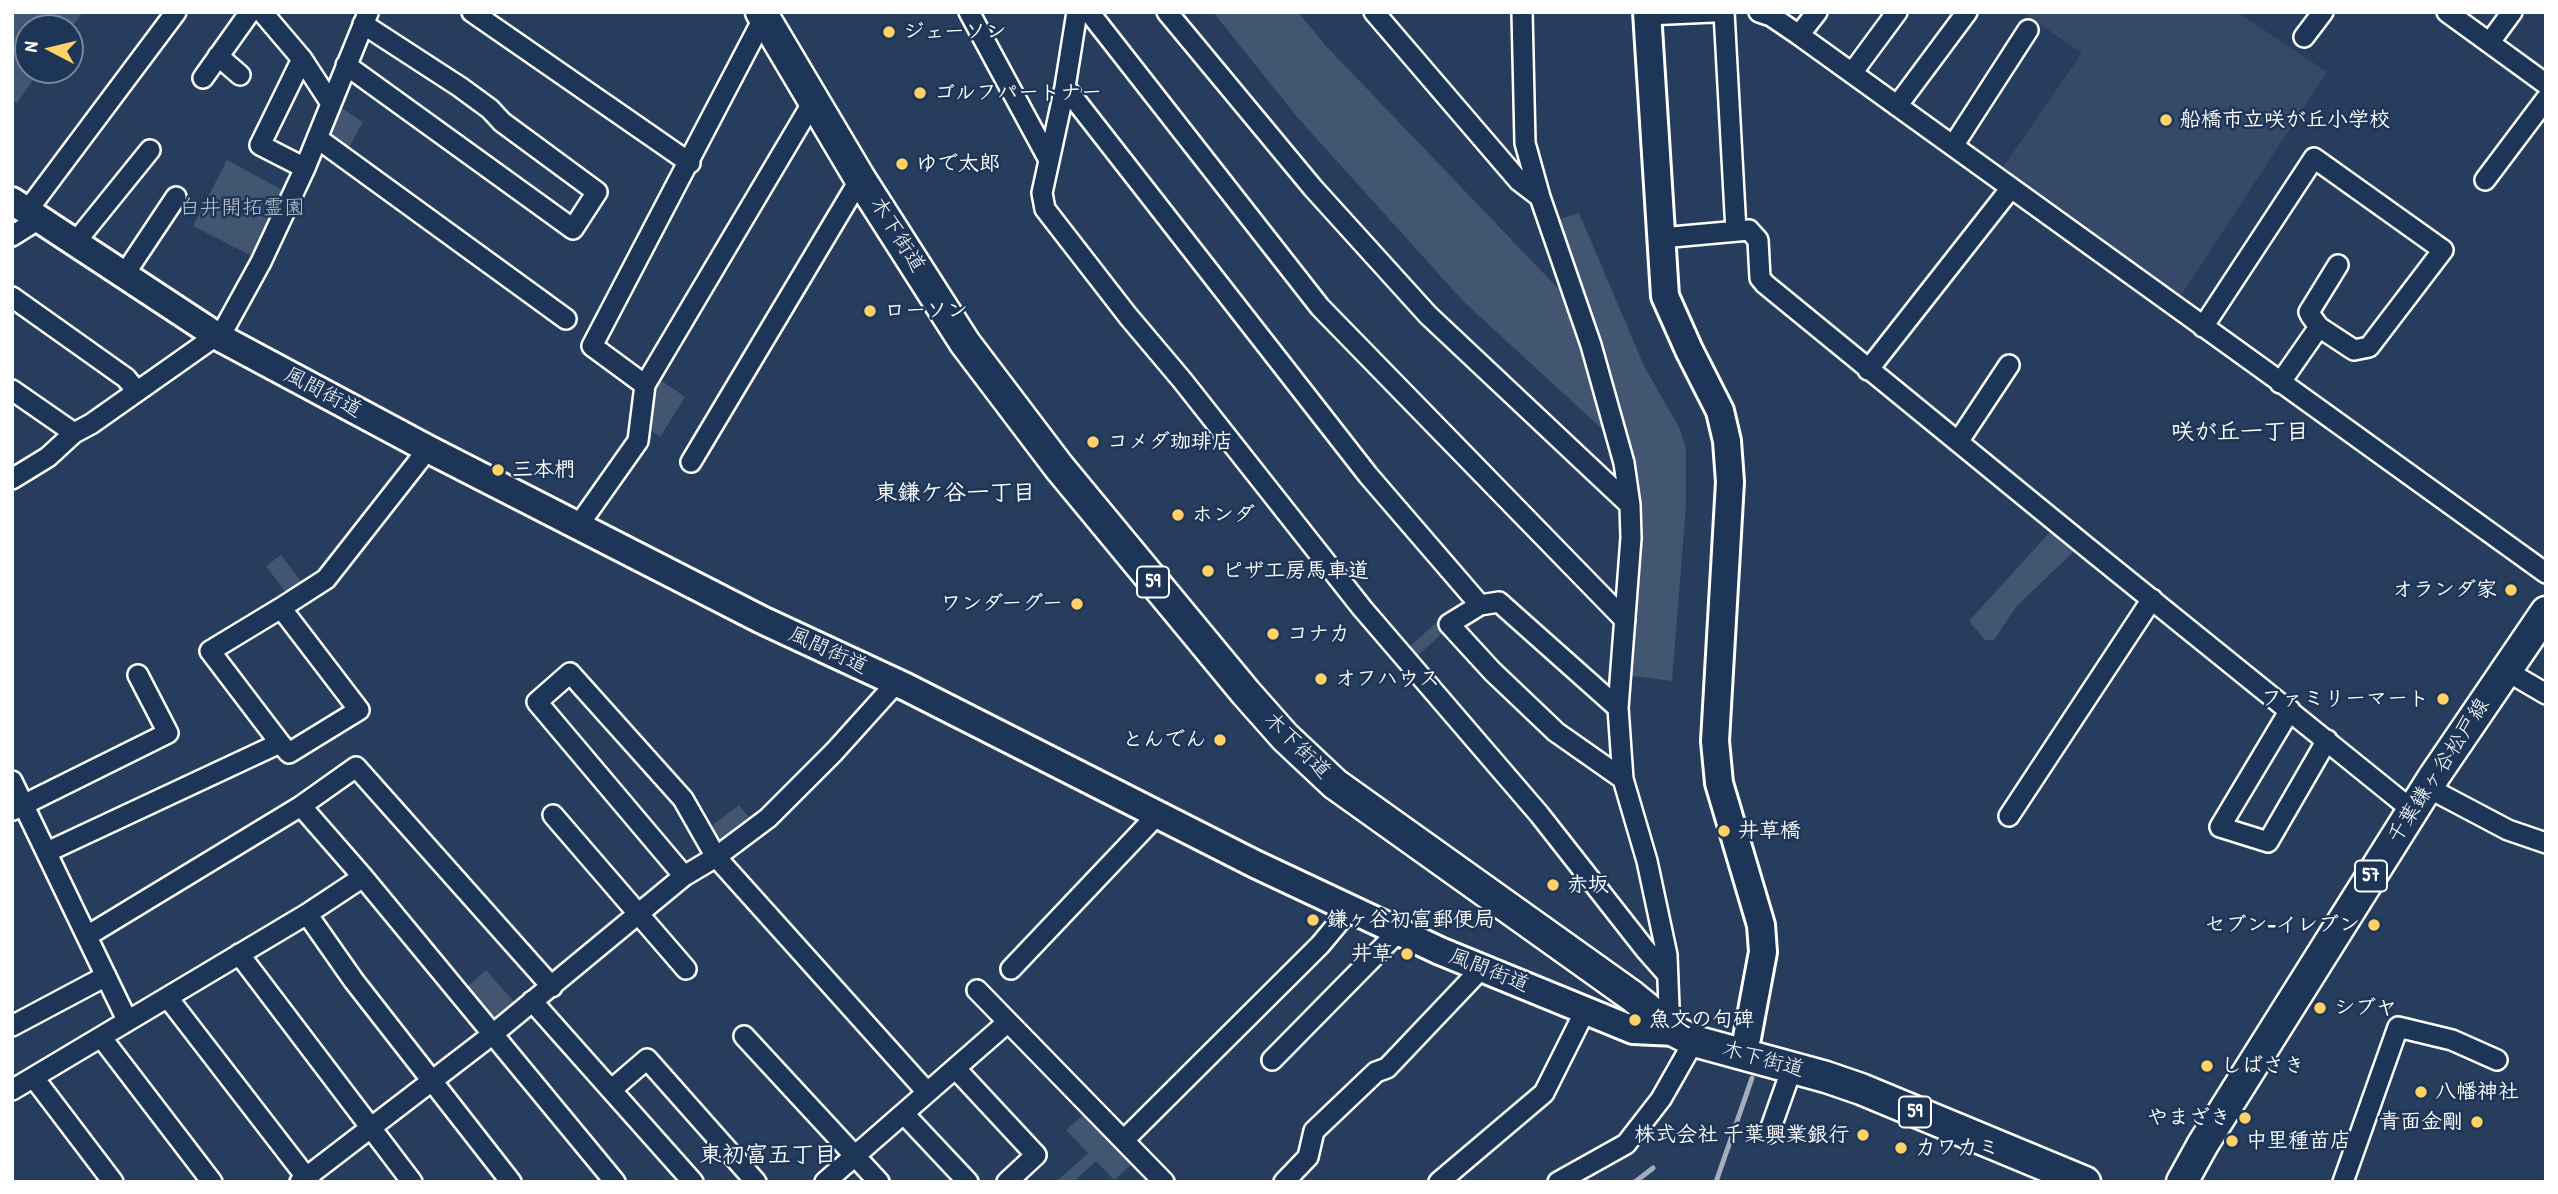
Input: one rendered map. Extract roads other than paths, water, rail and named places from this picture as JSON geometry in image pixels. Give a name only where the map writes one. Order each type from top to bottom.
[{"type":"main road","name":"木下街道","points":[[763,15],[958,332],[999,388],[1141,568],[1284,737],[1335,784],[1632,996],[1679,1033],[1741,1055],[1861,1089],[2085,1182]]},
{"type":"main road","name":"千葉鎌ヶ谷松戸線","points":[[2182,1182],[2203,1144],[2413,810],[2546,612]]},
{"type":"street","points":[[12,236],[26,211],[176,12]]},
{"type":"street","points":[[203,78],[250,12]]},
{"type":"street","points":[[262,12],[302,59],[330,102]]},
{"type":"street","points":[[472,12],[690,163]]},
{"type":"street","points":[[969,12],[1049,160]]},
{"type":"street","points":[[1167,12],[1313,188],[1428,315],[1630,505]]},
{"type":"street","points":[[1374,12],[1519,181],[1540,197]]},
{"type":"street","points":[[1522,12],[1525,143],[1540,197],[1591,345],[1624,463],[1631,538],[1618,708],[1623,779],[1650,872],[1667,955],[1669,1007],[1679,1033],[1661,1099],[1626,1144],[1558,1182]]},
{"type":"street","points":[[1713,12],[1647,14],[1665,296],[1720,411],[1727,441],[1730,482],[1715,741],[1719,783],[1761,925],[1763,952],[1741,1055]]},
{"type":"street","points":[[1724,12],[1736,231]]},
{"type":"street","points":[[1799,35],[1817,12]]},
{"type":"street","points":[[1852,73],[1897,12]]},
{"type":"street","points":[[1897,106],[1967,12]]},
{"type":"street","points":[[2304,37],[2323,12]]},
{"type":"street","points":[[2447,12],[2546,83]]},
{"type":"street","points":[[2490,42],[2512,12]]},
{"type":"street","points":[[1079,14],[1042,193],[1045,209],[1362,608],[1539,814],[1667,974]]},
{"type":"street","points":[[1079,14],[1320,307],[1625,620]]},
{"type":"street","points":[[1767,14],[2546,573]]},
{"type":"street","points":[[645,385],[592,346],[690,163],[763,15]]},
{"type":"street","points":[[12,479],[48,457],[74,433],[91,424],[223,331],[261,262],[305,168],[330,102],[365,18],[490,109],[502,122],[597,192],[573,229],[346,65]]},
{"type":"street","points":[[1953,146],[2028,30]]},
{"type":"street","points":[[218,56],[240,75]]},
{"type":"street","points":[[302,59],[260,145],[305,168]]},
{"type":"street","points":[[1065,87],[1368,475],[1480,605]]},
{"type":"street","points":[[2485,180],[2546,99]]},
{"type":"street","points":[[578,526],[638,441],[645,385],[814,100]]},
{"type":"street","points":[[317,138],[566,319]]},
{"type":"street","points":[[74,244],[150,150]]},
{"type":"street","points":[[2203,327],[2314,158],[2443,250],[2369,347],[2354,350],[2319,327],[2309,312],[2338,265]]},
{"type":"street","points":[[691,462],[854,189],[865,184]]},
{"type":"street","points":[[1868,370],[2011,188]]},
{"type":"street","points":[[124,275],[176,197]]},
{"type":"street","name":"風間街道","points":[[26,211],[217,337],[428,449],[762,620],[1159,813],[1255,864],[1481,969],[1633,1030],[1679,1033]]},
{"type":"street","points":[[1661,238],[1749,230],[1758,240],[1760,278],[1765,284],[2413,810]]},
{"type":"street","points":[[12,297],[126,378],[136,390]]},
{"type":"street","points":[[2280,383],[2319,327]]},
{"type":"street","points":[[1958,442],[2009,365]]},
{"type":"street","points":[[12,390],[74,433]]},
{"type":"street","points":[[281,608],[359,710],[289,753],[211,651],[326,579],[428,449]]},
{"type":"street","points":[[2009,816],[2152,599]]},
{"type":"street","points":[[1618,708],[1499,602],[1480,605],[1449,624],[1492,671],[1556,732],[1623,779]]},
{"type":"street","points":[[2505,670],[2546,694]]},
{"type":"street","points":[[684,876],[537,702],[570,673],[683,799],[716,857],[926,1092]]},
{"type":"street","points":[[18,808],[168,733],[138,675]]},
{"type":"street","points":[[168,998],[305,1180],[552,987],[684,876],[716,857],[777,809],[834,752],[894,682]]},
{"type":"street","points":[[2290,710],[2220,827],[2268,842],[2327,740]]},
{"type":"street","points":[[47,852],[280,743]]},
{"type":"street","points":[[87,936],[302,807],[356,767],[552,987]]},
{"type":"street","points":[[12,781],[18,808],[47,852],[127,1020]]},
{"type":"street","points":[[2438,793],[2508,831],[2546,843]]},
{"type":"street","points":[[302,807],[615,1182]]},
{"type":"street","points":[[1012,969],[1159,813]]},
{"type":"street","points":[[553,816],[686,969]]},
{"type":"street","points":[[12,1090],[307,914],[363,877]]},
{"type":"street","points":[[1124,1140],[1320,945],[1350,909]]},
{"type":"street","points":[[307,914],[354,981],[511,1182]]},
{"type":"street","points":[[1272,1060],[1399,931]]},
{"type":"street","points":[[239,954],[412,1182]]},
{"type":"street","points":[[1284,1182],[1308,1157],[1314,1131],[1376,1072],[1387,1068],[1481,969]]},
{"type":"street","points":[[12,1026],[106,976]]},
{"type":"street","points":[[977,990],[1164,1182]]},
{"type":"street","points":[[532,1001],[690,1181]]},
{"type":"street","points":[[1440,1182],[1544,1093],[1585,1011]]},
{"type":"street","points":[[825,1182],[1008,1022]]},
{"type":"street","points":[[2343,1182],[2398,1027],[2452,1040],[2497,1060]]},
{"type":"street","points":[[744,1036],[879,1182]]},
{"type":"street","points":[[101,1037],[212,1182]]},
{"type":"street","points":[[611,1090],[647,1059],[756,1182]]},
{"type":"street","points":[[1769,1133],[1792,1068]]},
{"type":"street","points":[[956,1069],[1036,1155],[1007,1182]]},
{"type":"street","points":[[34,1078],[113,1182]]},
{"type":"street","points":[[904,1114],[968,1182]]},
{"type":"waterway","points":[[1716,1182],[1752,1078]]},
{"type":"waterway","points":[[1635,1182],[1653,1168]]},
{"type":"place","name":"ジェーソン","points":[[889,32]]},
{"type":"place","name":"ゴルフパートナー","points":[[920,93]]},
{"type":"place","name":"船橋市立咲が丘小学校","points":[[2166,120]]},
{"type":"place","name":"ゆで太郎","points":[[902,164]]},
{"type":"place","name":"ローソン","points":[[870,311]]},
{"type":"place","name":"コメダ珈琲店","points":[[1093,442]]},
{"type":"place","name":"三本椚","points":[[498,470]]},
{"type":"place","name":"ホンダ","points":[[1178,515]]},
{"type":"place","name":"ピザ工房馬車道","points":[[1208,571]]},
{"type":"place","name":"オランダ家","points":[[2511,590]]},
{"type":"place","name":"ワンダーグー","points":[[1077,604]]},
{"type":"place","name":"コナカ","points":[[1273,634]]},
{"type":"place","name":"オフハウス","points":[[1321,679]]},
{"type":"place","name":"ファミリーマート","points":[[2443,699]]},
{"type":"place","name":"とんでん","points":[[1220,740]]},
{"type":"place","name":"井草橋","points":[[1724,831]]},
{"type":"place","name":"赤坂","points":[[1553,885]]},
{"type":"place","name":"鎌ヶ谷初富郵便局","points":[[1313,920]]},
{"type":"place","name":"セブン-イレブン","points":[[2374,925]]},
{"type":"place","name":"井草","points":[[1407,954]]},
{"type":"place","name":"シブヤ","points":[[2320,1008]]},
{"type":"place","name":"魚文の句碑","points":[[1635,1020]]},
{"type":"place","name":"しばさき","points":[[2207,1066]]},
{"type":"place","name":"八幡神社","points":[[2421,1092]]},
{"type":"place","name":"やまざき","points":[[2245,1118]]},
{"type":"place","name":"青面金剛","points":[[2477,1122]]},
{"type":"place","name":"株式会社 千葉興業銀行","points":[[1863,1135]]},
{"type":"place","name":"中里種苗店","points":[[2232,1141]]},
{"type":"place","name":"カワカミ","points":[[1901,1148]]},
{"type":"district","name":"咲が丘一丁目","points":[[2240,433]]},
{"type":"district","name":"東鎌ケ谷一丁目","points":[[955,494]]},
{"type":"district","name":"東初富五丁目","points":[[768,1156]]},
{"type":"park label","name":"白井開拓霊園","points":[[242,208]]}]
